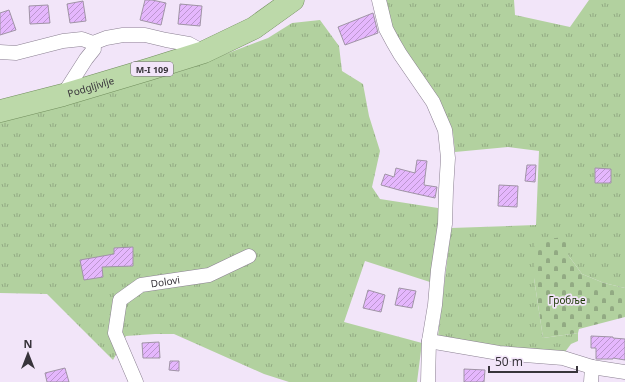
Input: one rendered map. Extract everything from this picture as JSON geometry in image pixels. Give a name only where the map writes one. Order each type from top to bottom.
[{"type":"main road","name":"Podgljivlje","points":[[0,111],[63,95],[204,52],[254,28],[293,0]]},
{"type":"street","points":[[379,0],[385,24],[392,42],[433,102],[445,130],[448,158],[445,224],[429,340],[428,382]]},
{"type":"street","points":[[0,52],[16,53],[63,41],[82,39],[93,43],[106,38],[123,35],[144,35],[189,44],[204,52]]},
{"type":"street","points":[[63,95],[94,49],[93,43]]},
{"type":"street","name":"Dolovi","points":[[136,382],[115,333],[120,300],[141,285],[209,275],[249,256]]},
{"type":"street","points":[[429,340],[499,353],[563,358],[592,367],[625,372]]},
{"type":"street","points":[[592,367],[592,382]]},
{"type":"green space","points":[[385,0],[514,0],[515,15],[570,27],[589,0],[625,0],[625,288],[604,283],[582,274],[568,255],[534,278],[543,338],[578,333],[578,341],[571,344],[565,352],[495,347],[438,336],[451,228],[536,225],[539,151],[508,147],[455,152],[453,133],[448,119],[392,30]]},
{"type":"green space","points":[[320,20],[339,46],[342,71],[363,84],[369,116],[380,151],[372,187],[380,199],[438,208],[438,234],[433,283],[365,261],[344,322],[422,343],[417,382],[289,382],[264,374],[174,334],[126,336],[113,360],[47,294],[0,293],[0,120],[181,71],[268,38],[292,23]]},
{"type":"green space","name":"Гробље","points":[[566,237],[568,255],[582,274],[604,283],[625,288],[625,317],[579,329],[578,333],[543,338],[534,278],[535,240]]},
{"type":"building","points":[[145,0],[166,3],[161,25],[140,20]]},
{"type":"building","points":[[83,1],[86,21],[70,23],[67,4]]},
{"type":"building","points":[[180,4],[202,6],[200,26],[178,24]]},
{"type":"building","points":[[48,5],[50,23],[30,24],[29,6]]},
{"type":"building","points":[[9,10],[16,30],[0,35],[0,13]]},
{"type":"building","points":[[373,13],[378,33],[345,45],[338,27]]},
{"type":"building","points":[[417,160],[427,161],[424,185],[437,187],[435,198],[381,185],[385,174],[394,177],[396,168],[415,173]]},
{"type":"building","points":[[527,165],[536,165],[535,182],[525,181]]},
{"type":"building","points":[[595,168],[611,169],[611,183],[595,183]]},
{"type":"building","points":[[499,185],[518,186],[517,207],[498,206]]},
{"type":"building","points":[[133,247],[133,266],[102,267],[103,277],[84,280],[80,260],[114,254],[114,248]]},
{"type":"building","points":[[399,288],[416,291],[412,308],[395,305]]},
{"type":"building","points":[[368,290],[385,295],[381,312],[363,308]]},
{"type":"building","points":[[591,336],[625,339],[625,360],[613,358],[596,359],[596,348],[591,348]]},
{"type":"building","points":[[159,342],[160,358],[143,358],[142,343]]},
{"type":"building","points":[[170,361],[179,361],[179,371],[169,370]]},
{"type":"building","points":[[65,368],[69,382],[47,382],[45,373]]},
{"type":"building","points":[[464,369],[485,370],[484,382],[464,382]]}]
